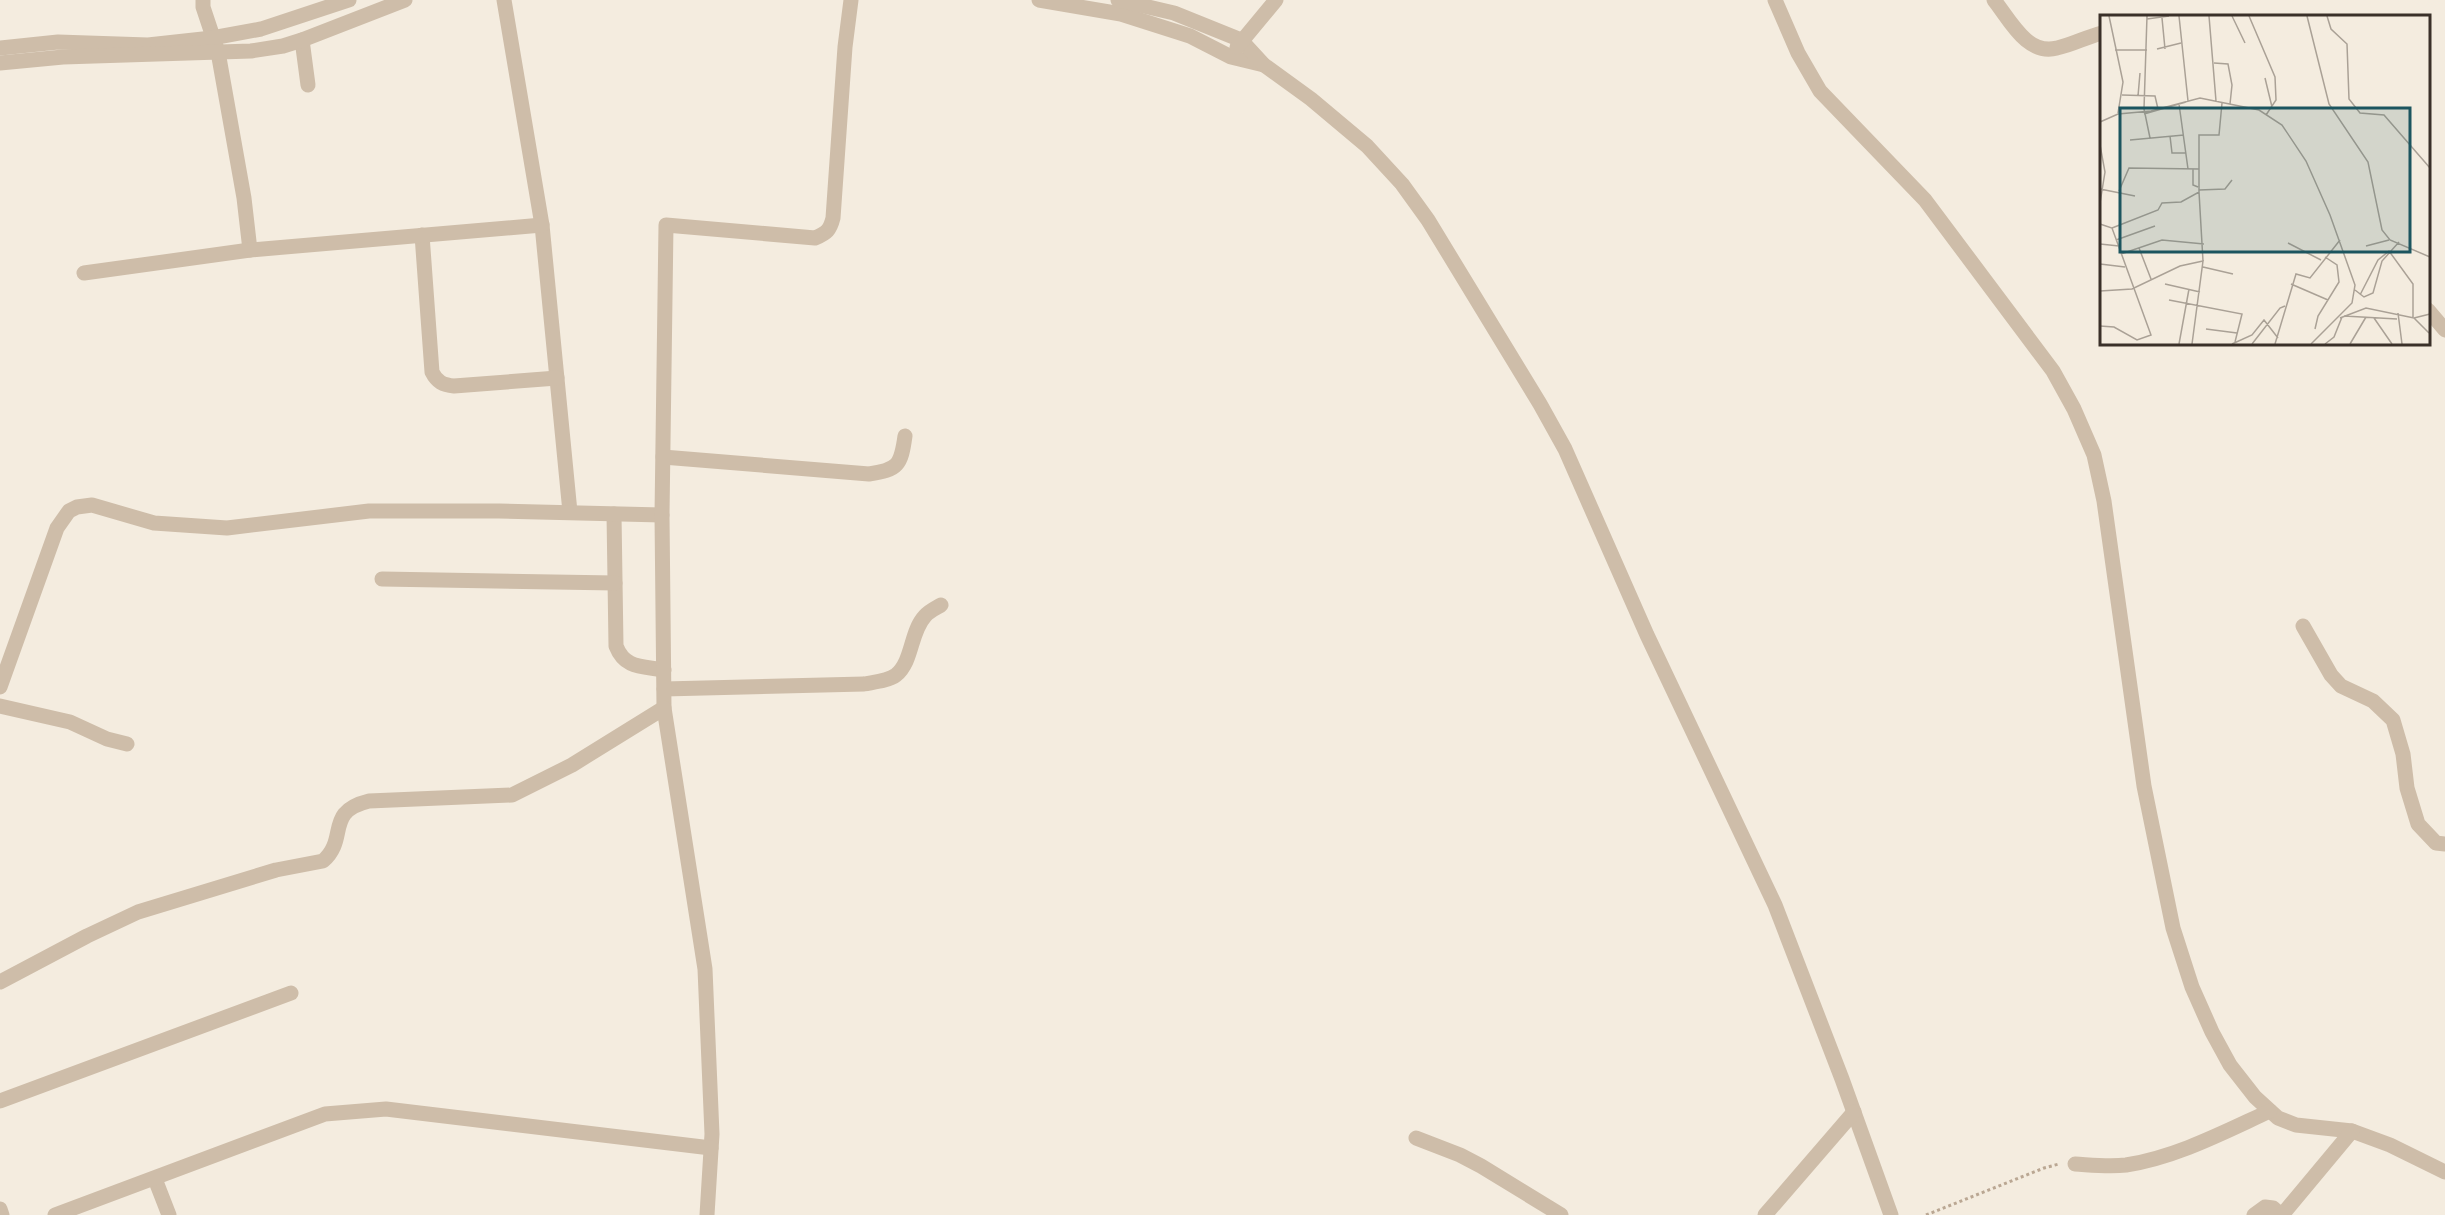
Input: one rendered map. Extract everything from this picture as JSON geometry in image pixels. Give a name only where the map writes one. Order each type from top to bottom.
[{"type":"street","points":[[203,0],[215,45],[244,198],[250,250]]},
{"type":"street","points":[[0,63],[215,45],[319,5],[349,0]]},
{"type":"street","points":[[0,48],[58,42],[215,45],[251,51],[283,46],[302,40],[405,0]]},
{"type":"street","points":[[504,0],[542,225],[570,512]]},
{"type":"street","points":[[707,1215],[712,1134],[705,969],[664,708],[662,514],[666,225],[815,238],[830,229],[833,218],[845,47],[851,0]]},
{"type":"street","points":[[1039,0],[1121,14],[1153,23],[1190,36],[1232,57],[1264,65]]},
{"type":"street","points":[[1118,0],[1174,13],[1241,40],[1264,65],[1311,99],[1367,146],[1402,184],[1540,404],[1565,449],[1647,635],[1775,905],[1854,1112],[1890,1215]]},
{"type":"street","points":[[1232,57],[1241,40],[1276,0]]},
{"type":"street","points":[[1775,0],[1798,53],[1820,90],[1924,200],[2053,370],[2074,409],[2094,455],[2104,501],[2144,786],[2173,928],[2192,987],[2230,1065],[2254,1097],[2278,1118],[2296,1125],[2352,1131],[2390,1145],[2445,1172]]},
{"type":"street","points":[[1994,0],[2027,43],[2043,50],[2056,49],[2100,34]]},
{"type":"street","points":[[302,40],[308,85]]},
{"type":"street","points":[[84,273],[250,250],[542,225]]},
{"type":"street","points":[[422,236],[432,372],[436,380],[445,385],[454,386],[557,378]]},
{"type":"street","points":[[2430,312],[2445,330]]},
{"type":"street","points":[[663,457],[869,474],[890,471],[898,463],[905,436]]},
{"type":"street","points":[[0,687],[57,528],[69,511],[77,507],[92,505],[154,523],[227,528],[369,512],[662,514]]},
{"type":"street","points":[[614,514],[616,646],[620,657],[627,663],[664,670]]},
{"type":"street","points":[[382,579],[615,583]]},
{"type":"street","points":[[664,689],[864,684],[883,680],[894,676],[903,667],[917,627],[926,614],[941,605]]},
{"type":"street","points":[[2302,626],[2331,675],[2341,686],[2373,701],[2393,720],[2403,754],[2407,788],[2418,824],[2436,843],[2445,844]]},
{"type":"street","points":[[0,706],[70,722],[107,739],[127,744]]},
{"type":"street","points":[[0,982],[138,912],[276,870],[313,865],[323,861],[329,856],[334,845],[341,819],[346,810],[353,805],[369,801],[512,795],[572,765],[664,708]]},
{"type":"street","points":[[0,1101],[291,993]]},
{"type":"street","points":[[55,1215],[325,1114],[357,1110],[386,1109],[711,1148]]},
{"type":"street","points":[[2075,1164],[2107,1167],[2141,1162],[2203,1141],[2270,1111]]},
{"type":"street","points":[[1765,1215],[1854,1112]]},
{"type":"street","points":[[2254,1215],[2265,1207],[2273,1208],[2282,1215],[2352,1131]]},
{"type":"street","points":[[1416,1138],[1481,1166],[1561,1215]]},
{"type":"street","points":[[155,1179],[169,1215]]},
{"type":"street","points":[[0,1209],[2,1215]]},
{"type":"path","points":[[1926,1215],[2044,1168],[2059,1164],[2075,1164]]}]
